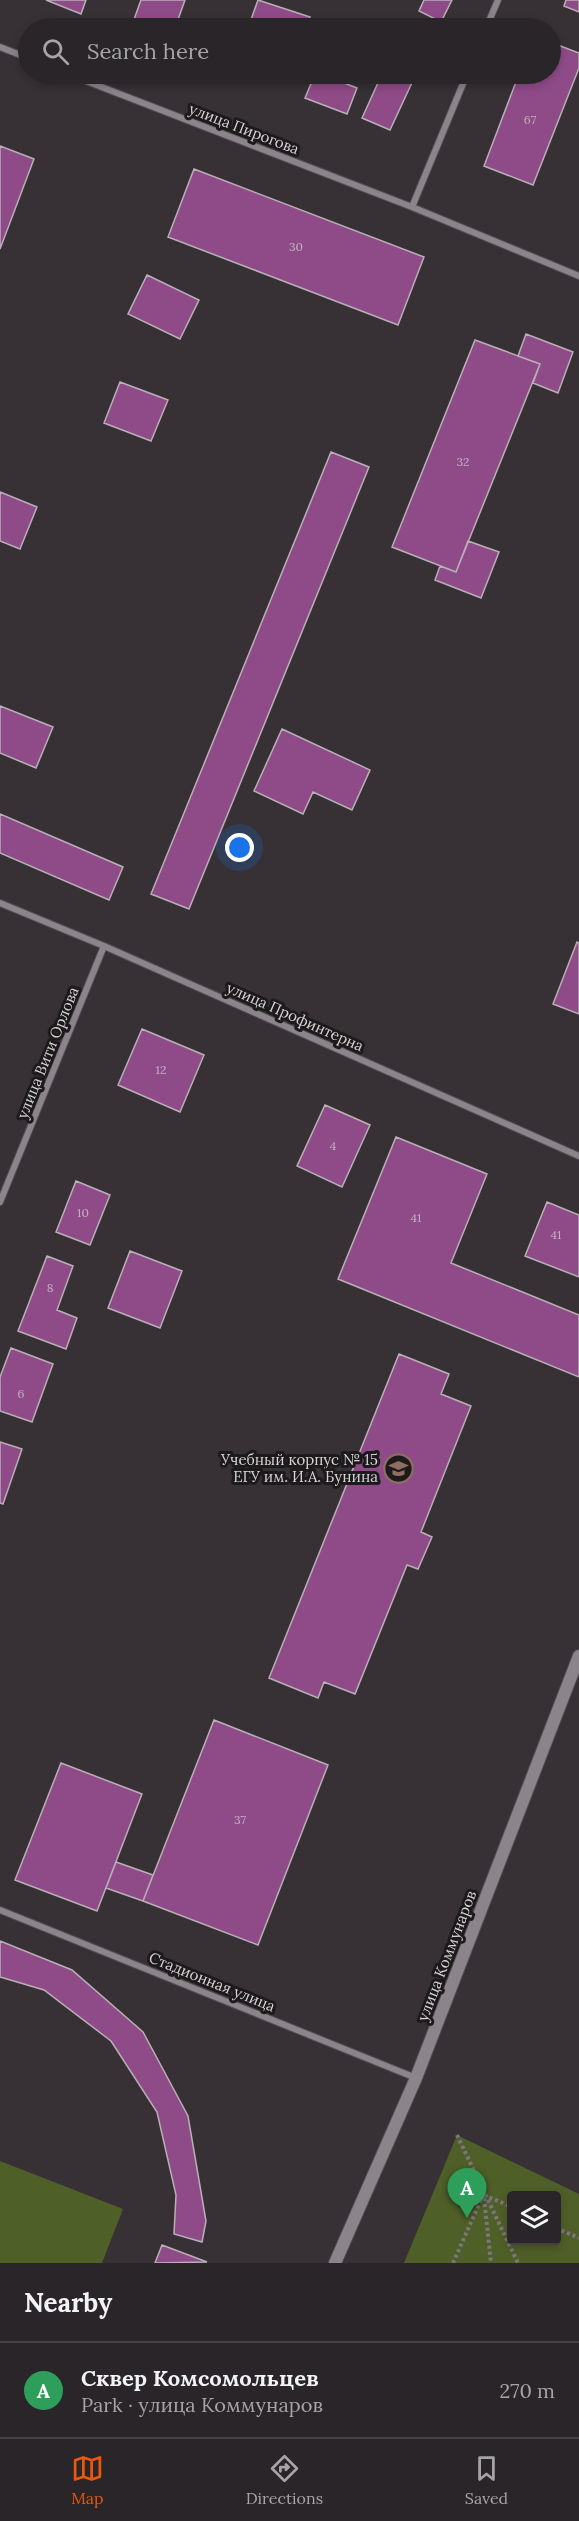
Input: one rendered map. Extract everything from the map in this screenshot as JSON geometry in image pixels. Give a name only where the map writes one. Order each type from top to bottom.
[{"type":"main road","name":"улица Коммунаров","points":[[335,2263],[416,2078],[579,1656]]},
{"type":"street","points":[[490,18],[498,0]]},
{"type":"street","points":[[0,47],[18,54]]},
{"type":"street","name":"улица Пирогова","points":[[94,84],[412,207],[579,276]]},
{"type":"street","points":[[412,207],[463,84]]},
{"type":"street","name":"улица Профинтерна","points":[[0,903],[105,946],[579,1156]]},
{"type":"street","name":"улица Вити Орлова","points":[[0,1202],[105,946]]},
{"type":"street","name":"Стадионная улица","points":[[0,1910],[416,2078]]},
{"type":"path","points":[[457,2135],[483,2194],[518,2263]]},
{"type":"path","points":[[483,2194],[507,2205]]},
{"type":"path","points":[[453,2263],[483,2194]]},
{"type":"path","points":[[483,2194],[491,2263]]},
{"type":"path","points":[[561,2230],[579,2238]]},
{"type":"green space","points":[[457,2135],[579,2194],[579,2263],[404,2263]]},
{"type":"green space","points":[[0,2161],[123,2209],[102,2263],[0,2263]]},
{"type":"building","points":[[46,0],[86,0],[81,14]]},
{"type":"building","points":[[141,0],[185,0],[179,18],[135,18]]},
{"type":"building","points":[[258,0],[310,17],[310,18],[252,18]]},
{"type":"building","points":[[424,0],[452,0],[443,18],[433,18],[419,11]]},
{"type":"building","points":[[566,0],[579,0],[579,12],[564,6]]},
{"type":"building","points":[[561,46],[579,53],[579,68],[533,185],[484,166],[515,84],[561,84]]},
{"type":"building","points":[[311,84],[347,84],[357,88],[347,114],[305,98]]},
{"type":"building","points":[[377,84],[411,84],[390,130],[362,118]]},
{"type":"building","points":[[0,146],[34,159],[0,249]]},
{"type":"building","points":[[194,169],[424,257],[398,325],[168,237]]},
{"type":"building","points":[[147,275],[199,300],[180,339],[128,314]]},
{"type":"building","points":[[526,334],[573,352],[558,393],[533,383],[540,364],[518,356]]},
{"type":"building","points":[[475,340],[540,364],[456,572],[392,547]]},
{"type":"building","points":[[120,382],[168,400],[151,441],[104,423]]},
{"type":"building","points":[[331,452],[369,467],[189,909],[151,894]]},
{"type":"building","points":[[0,492],[37,507],[20,549],[0,541]]},
{"type":"building","points":[[468,541],[499,552],[481,598],[435,580],[440,566],[456,572]]},
{"type":"building","points":[[0,706],[53,727],[36,768],[0,753]]},
{"type":"building","points":[[282,729],[370,770],[352,810],[313,792],[303,814],[254,791]]},
{"type":"building","points":[[0,814],[123,867],[109,900],[0,853]]},
{"type":"building","points":[[577,942],[579,943],[579,1014],[553,1004]]},
{"type":"building","points":[[142,1029],[204,1055],[180,1112],[118,1085]]},
{"type":"building","points":[[325,1105],[370,1125],[342,1187],[297,1166]]},
{"type":"building","points":[[396,1137],[487,1174],[451,1263],[579,1315],[579,1377],[338,1279]]},
{"type":"building","points":[[76,1181],[110,1195],[90,1245],[56,1232]]},
{"type":"building","points":[[547,1202],[579,1215],[579,1277],[525,1256]]},
{"type":"building","points":[[130,1251],[182,1271],[160,1328],[108,1308]]},
{"type":"building","points":[[47,1256],[73,1266],[57,1310],[77,1318],[66,1349],[18,1331]]},
{"type":"building","points":[[11,1348],[53,1364],[32,1422],[0,1411],[0,1377]]},
{"type":"building","name":"Учебный корпус № 15 ЕГУ им. И.А. Бунина","points":[[399,1354],[449,1374],[441,1394],[471,1406],[421,1532],[432,1537],[418,1569],[407,1565],[355,1694],[324,1682],[318,1698],[269,1678]]},
{"type":"building","points":[[0,1442],[22,1449],[3,1504],[0,1503]]},
{"type":"building","points":[[214,1720],[328,1765],[258,1945],[143,1901]]},
{"type":"building","points":[[61,1763],[142,1794],[97,1911],[15,1880]]},
{"type":"building","points":[[116,1862],[153,1875],[143,1901],[106,1888]]},
{"type":"building","points":[[0,1941],[72,1970],[143,2032],[188,2116],[206,2221],[202,2242],[174,2234],[176,2195],[157,2112],[111,2041],[44,1990],[0,1977]]},
{"type":"building","points":[[162,2245],[207,2262],[155,2263]]},
{"type":"place","name":"Учебный корпус № 15 ЕГУ им. И.А. Бунина","points":[[399,1469]]},
{"type":"place","name":"Сквер Комсомольцев","points":[[467,2218]]}]
